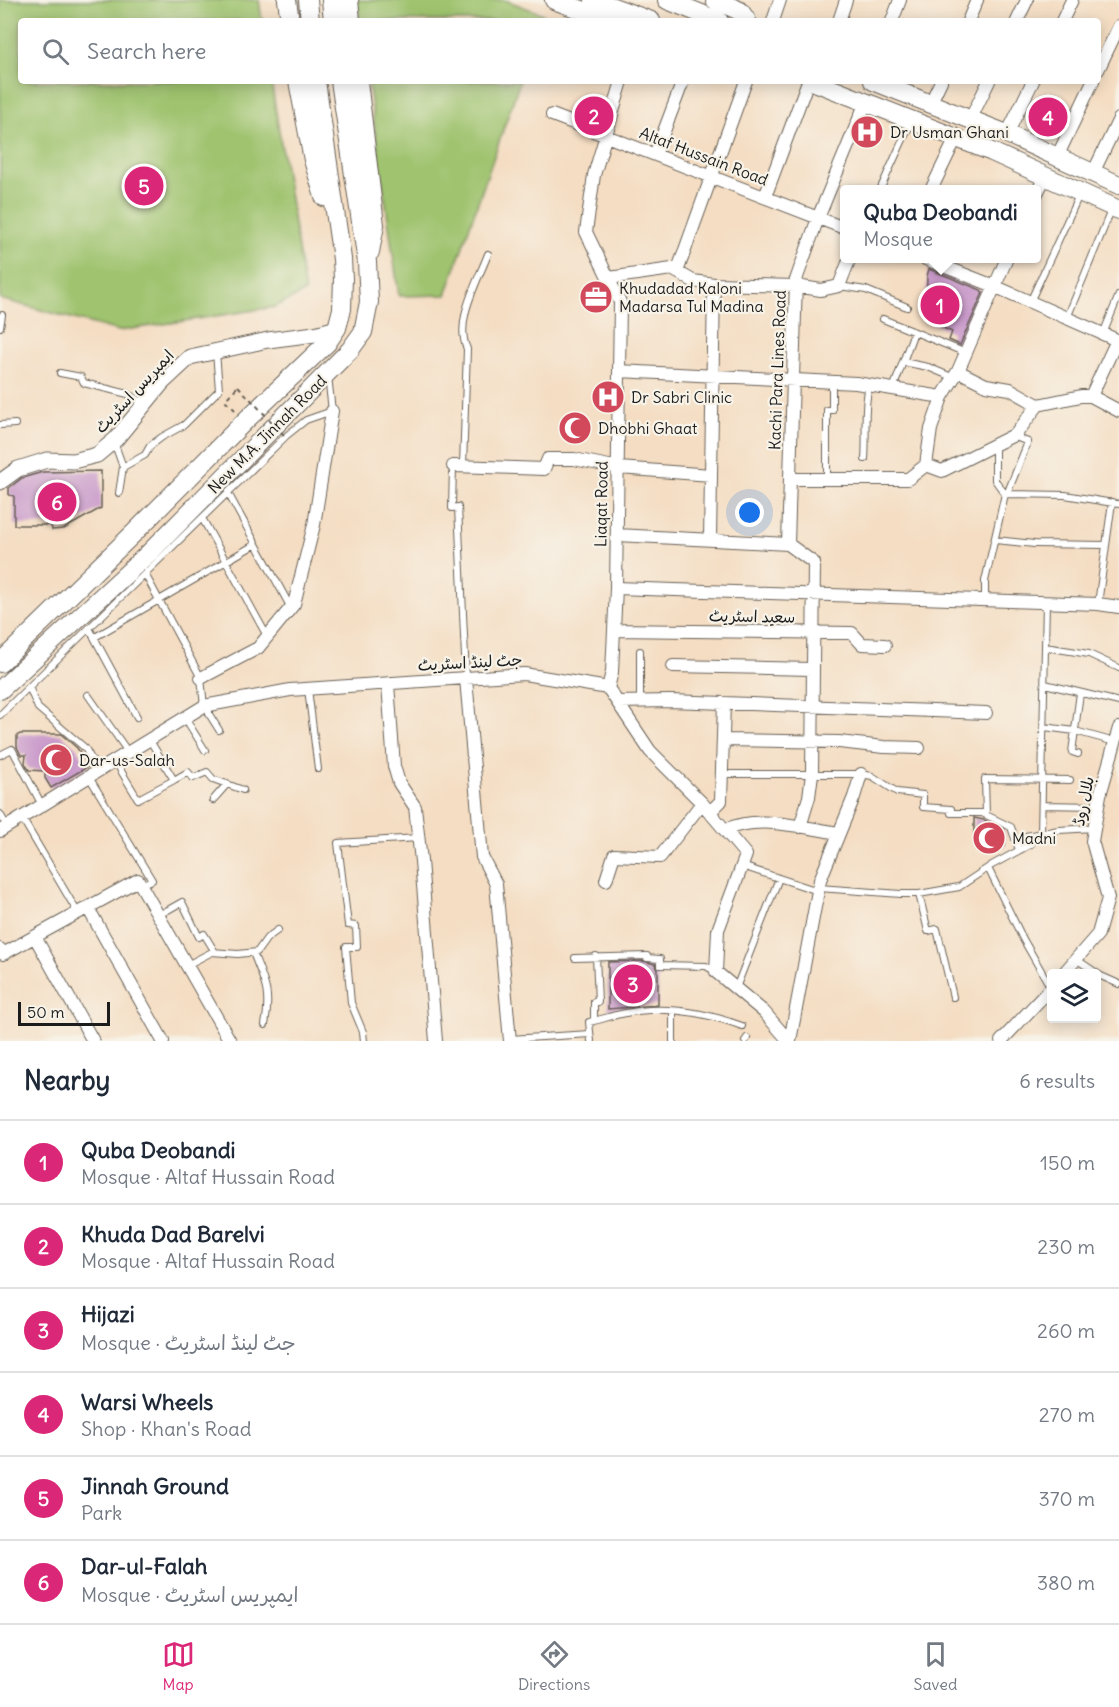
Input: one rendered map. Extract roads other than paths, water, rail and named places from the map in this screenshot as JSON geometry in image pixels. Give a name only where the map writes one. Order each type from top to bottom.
[{"type":"main road","points":[[287,0],[290,18]]},
{"type":"main road","points":[[308,0],[310,18]]},
{"type":"main road","points":[[331,0],[333,18]]},
{"type":"main road","points":[[349,0],[351,18]]},
{"type":"main road","points":[[554,0],[604,18]]},
{"type":"main road","points":[[594,0],[643,18]]},
{"type":"main road","points":[[667,0],[711,18]]},
{"type":"main road","points":[[715,0],[740,12],[745,18]]},
{"type":"main road","points":[[299,84],[312,160],[342,259]]},
{"type":"main road","name":"New M.A. Jinnah Road","points":[[0,663],[327,343],[337,328],[342,309],[342,259],[316,84]]},
{"type":"main road","name":"New M.A. Jinnah Road","points":[[0,690],[150,552],[328,373],[363,332],[369,302],[367,262],[340,84]]},
{"type":"main road","points":[[358,84],[375,225],[367,262]]},
{"type":"main road","points":[[818,84],[956,138],[1115,208]]},
{"type":"main road","points":[[880,84],[1007,134],[1119,185]]},
{"type":"street","points":[[773,18],[780,0]]},
{"type":"street","points":[[840,18],[846,0]]},
{"type":"street","points":[[893,18],[900,0]]},
{"type":"street","points":[[969,18],[977,0]]},
{"type":"street","points":[[1018,18],[1027,0]]},
{"type":"street","points":[[1063,18],[1072,0]]},
{"type":"street","points":[[1101,64],[1119,26]]},
{"type":"street","name":"Liaqat Road","points":[[608,688],[612,672],[616,588],[620,302],[586,232],[594,175],[621,84]]},
{"type":"street","points":[[655,155],[682,84]]},
{"type":"street","points":[[677,272],[745,84]]},
{"type":"street","points":[[765,197],[809,84]]},
{"type":"street","points":[[930,104],[940,84]]},
{"type":"street","points":[[970,120],[988,84]]},
{"type":"street","points":[[1007,134],[1032,84]]},
{"type":"street","points":[[1057,157],[1092,84]]},
{"type":"street","name":"Kachi Para Lines Road","points":[[788,544],[796,286],[818,218],[867,102]]},
{"type":"street","name":"Altaf Hussain Road","points":[[552,115],[840,226]]},
{"type":"street","points":[[1092,173],[1119,118]]},
{"type":"street","points":[[934,185],[956,138]]},
{"type":"street","points":[[1041,185],[1045,177]]},
{"type":"street","points":[[609,278],[672,269],[693,281],[714,284],[796,286],[821,290],[839,286],[848,263]]},
{"type":"street","points":[[936,263],[1118,340],[1091,396]]},
{"type":"street","points":[[790,479],[908,479],[926,465],[931,429],[942,397],[956,375],[1005,263]]},
{"type":"street","points":[[710,540],[714,284]]},
{"type":"street","name":"ایمپریس اسٹریٹ","points":[[1,477],[47,460],[73,461],[97,455],[114,442],[162,383],[190,357],[337,328]]},
{"type":"street","points":[[619,371],[832,382],[942,397]]},
{"type":"street","points":[[956,375],[986,385],[1010,389],[1038,405]]},
{"type":"street","points":[[926,465],[942,471],[995,446],[1013,436],[1038,405],[1091,396],[1119,411]]},
{"type":"street","points":[[201,678],[258,648],[294,604],[314,525],[332,411]]},
{"type":"street","points":[[458,466],[544,469],[548,459],[574,459],[619,468],[711,475]]},
{"type":"street","points":[[617,535],[788,544],[814,563],[812,774],[809,797],[800,827]]},
{"type":"street","points":[[616,588],[1046,602],[1119,607]]},
{"type":"street","name":"سعید اسٹریٹ","points":[[614,630],[852,633],[862,644],[885,645]]},
{"type":"street","points":[[673,666],[812,669]]},
{"type":"street","name":"جٹ لینڈ اسٹریٹ","points":[[3,829],[206,705],[290,690],[524,674],[608,688]]},
{"type":"street","points":[[466,679],[482,857],[496,884],[510,1040]]},
{"type":"street","points":[[388,684],[394,766],[399,783],[415,807],[436,1041]]},
{"type":"street","points":[[608,688],[650,752],[706,808],[746,855],[718,930],[716,972],[764,1012],[790,1041]]},
{"type":"street","points":[[618,702],[986,714]]},
{"type":"street","points":[[606,880],[614,855],[660,857],[706,808],[721,801],[724,704]]},
{"type":"street","name":"بلال روڈ","points":[[1067,969],[1098,934],[1114,898],[1092,841],[1098,806],[1119,728]]},
{"type":"street","points":[[723,740],[839,742],[919,748]]},
{"type":"street","points":[[790,1041],[818,890],[861,774]]},
{"type":"street","points":[[725,830],[737,824],[786,824],[839,833]]},
{"type":"street","points":[[0,949],[3,954],[138,880],[230,1041]]},
{"type":"street","points":[[83,910],[163,1041]]},
{"type":"street","points":[[34,937],[93,1041]]},
{"type":"street","points":[[1001,1041],[1047,992]]},
{"type":"lane","points":[[882,185],[912,120]]},
{"type":"lane","points":[[1030,302],[1080,192]]},
{"type":"lane","points":[[1067,318],[1115,208]]},
{"type":"lane","points":[[466,679],[458,507],[452,508],[458,466],[467,349],[463,339],[464,317],[488,254]]},
{"type":"lane","points":[[839,286],[866,291],[907,307]]},
{"type":"lane","points":[[1103,334],[1119,295]]},
{"type":"lane","points":[[0,327],[2,315]]},
{"type":"lane","points":[[883,319],[966,353]]},
{"type":"lane","points":[[893,389],[914,332]]},
{"type":"lane","points":[[123,467],[145,455],[156,441],[184,425],[219,390],[216,352]]},
{"type":"lane","points":[[903,362],[956,375]]},
{"type":"lane","points":[[60,373],[81,377],[84,383],[94,387],[128,394],[145,404]]},
{"type":"lane","points":[[0,715],[306,420],[332,411],[328,373]]},
{"type":"lane","points":[[827,479],[827,410],[832,410],[832,382]]},
{"type":"lane","points":[[865,459],[865,409],[869,386]]},
{"type":"lane","points":[[0,425],[15,424]]},
{"type":"lane","points":[[985,600],[985,581],[1006,494],[1028,442],[1013,436]]},
{"type":"lane","points":[[114,442],[123,467],[119,493]]},
{"type":"lane","points":[[995,446],[995,480],[1006,494]]},
{"type":"lane","points":[[228,493],[291,608]]},
{"type":"lane","points":[[1006,494],[1065,495],[1115,503],[1106,545],[1098,604]]},
{"type":"lane","points":[[202,518],[267,637]]},
{"type":"lane","points":[[995,540],[1035,544],[1106,545]]},
{"type":"lane","points":[[95,637],[256,544]]},
{"type":"lane","points":[[145,574],[201,678],[209,714],[219,730]]},
{"type":"lane","points":[[1041,833],[1046,602]]},
{"type":"lane","points":[[89,628],[137,717]]},
{"type":"lane","points":[[1045,647],[1089,654],[1119,668]]},
{"type":"lane","points":[[640,651],[640,701]]},
{"type":"lane","points":[[1045,684],[1119,702]]},
{"type":"lane","points":[[28,687],[38,708],[85,748],[93,773],[152,880],[141,885]]},
{"type":"lane","points":[[308,689],[318,769]]},
{"type":"lane","points":[[1078,754],[1072,753],[1080,693]]},
{"type":"lane","points":[[88,695],[128,752]]},
{"type":"lane","points":[[184,718],[205,750]]},
{"type":"lane","points":[[1044,727],[1075,731],[1115,742]]},
{"type":"lane","points":[[149,739],[174,780]]},
{"type":"lane","points":[[0,755],[12,749],[42,805]]},
{"type":"lane","points":[[115,760],[138,800],[188,772],[194,778],[207,772],[213,779],[243,790]]},
{"type":"lane","points":[[722,774],[861,774],[872,776],[897,792],[923,795],[923,807],[951,809],[951,813],[982,813],[1011,827],[1019,850]]},
{"type":"lane","points":[[986,815],[985,779],[1070,780]]},
{"type":"lane","points":[[213,801],[227,784]]},
{"type":"lane","points":[[1042,805],[1098,806]]},
{"type":"lane","points":[[0,814],[3,829]]},
{"type":"lane","points":[[22,817],[83,910]]},
{"type":"lane","points":[[742,866],[818,890],[919,894],[958,887],[1031,844],[1026,836],[1094,828]]},
{"type":"lane","points":[[364,1041],[363,1032],[351,1003],[346,947],[357,947],[356,926],[348,925],[338,843],[418,838]]},
{"type":"lane","points":[[988,868],[1023,939],[1047,981]]},
{"type":"lane","points":[[736,988],[779,878]]},
{"type":"lane","points":[[919,894],[928,931],[937,929],[953,997]]},
{"type":"lane","points":[[158,915],[182,902],[199,936],[204,934],[215,952]]},
{"type":"lane","points":[[187,965],[215,952],[238,954],[257,952],[267,938],[278,930]]},
{"type":"lane","points":[[253,953],[267,989],[268,1005],[265,1024]]},
{"type":"lane","points":[[594,1021],[594,1002],[598,1002],[596,956]]},
{"type":"lane","points":[[575,958],[647,956],[647,958],[660,959],[660,965],[706,966],[716,972]]},
{"type":"lane","points":[[1076,959],[1101,976],[1119,984]]},
{"type":"lane","points":[[510,1040],[590,1037],[589,1022],[622,1013],[672,1011],[719,1017],[742,1026]]},
{"type":"lane","points":[[672,1011],[673,1041]]},
{"type":"place","name":"Khuda Dad Barelvi","points":[[594,116]]},
{"type":"place","name":"Warsi Wheels","points":[[1048,117]]},
{"type":"place","name":"Dr Usman Ghani","points":[[867,132]]},
{"type":"place","name":"Jinnah Ground","points":[[144,186]]},
{"type":"place","name":"Khudadad Kaloni Madarsa Tul Madina","points":[[596,297]]},
{"type":"place","name":"Quba Deobandi","points":[[940,305]]},
{"type":"place","name":"Dr Sabri Clinic","points":[[608,397]]},
{"type":"place","name":"Dhobhi Ghaat","points":[[575,428]]},
{"type":"place","name":"Dar-ul-Falah","points":[[57,502]]},
{"type":"place","name":"Dar-us-Salah","points":[[56,760]]},
{"type":"place","name":"Madni","points":[[989,838]]},
{"type":"place","name":"Hijazi","points":[[633,984]]}]
